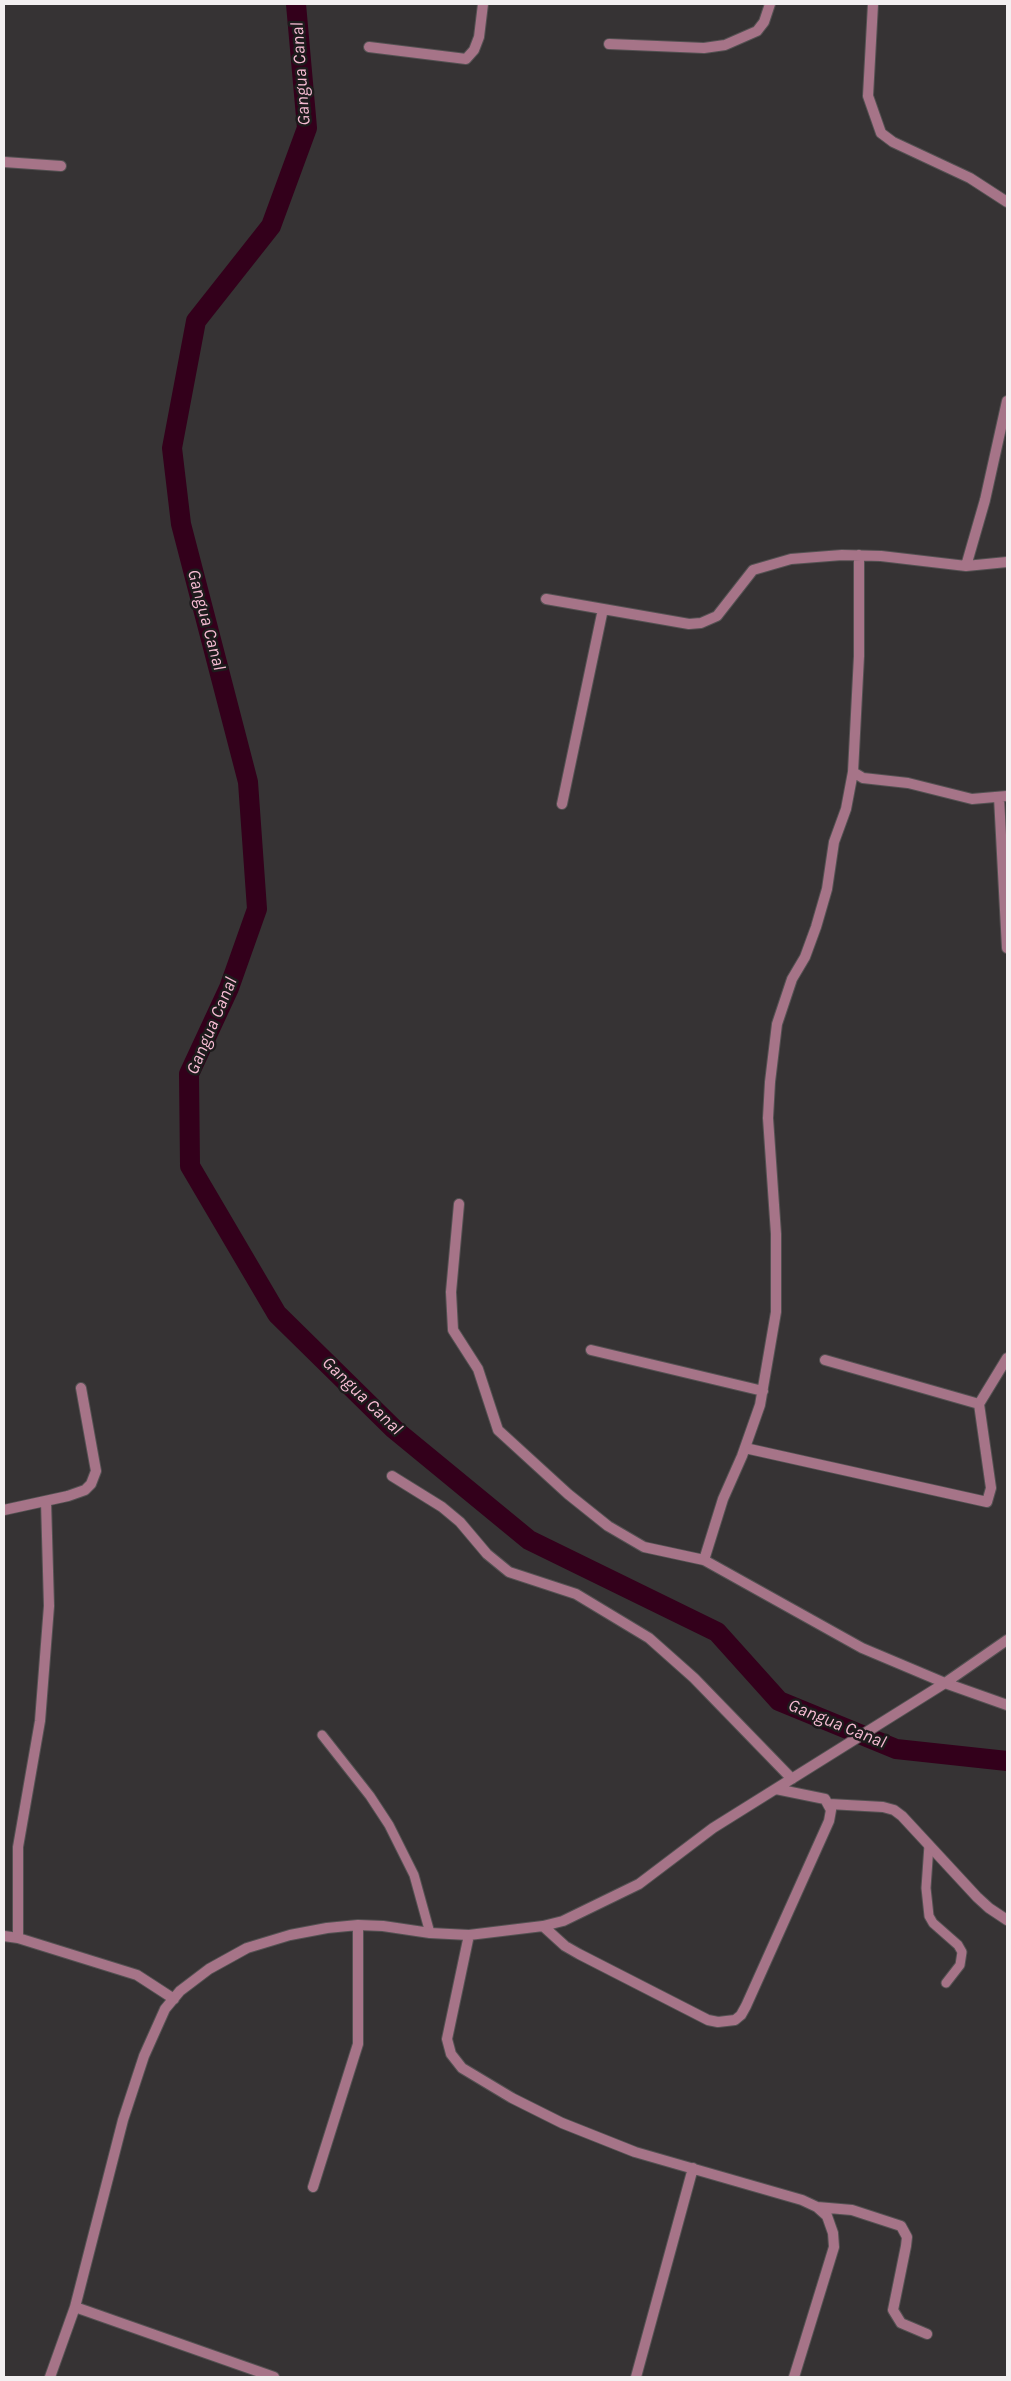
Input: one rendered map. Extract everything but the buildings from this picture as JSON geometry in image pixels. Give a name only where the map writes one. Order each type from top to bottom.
[{"type":"street","points":[[369,47],[466,59],[474,50],[479,37],[483,4]]},
{"type":"street","points":[[609,44],[704,48],[725,45],[757,31],[764,22],[770,4]]},
{"type":"street","points":[[873,4],[868,96],[881,133],[893,142],[970,178],[1007,202]]},
{"type":"street","points":[[4,162],[61,166]]},
{"type":"street","points":[[966,566],[985,500],[1007,401]]},
{"type":"street","points":[[546,599],[688,624],[701,623],[717,616],[753,570],[792,558],[822,555],[859,555],[966,566],[1007,562]]},
{"type":"street","points":[[704,1560],[723,1499],[745,1448],[760,1405],[776,1312],[776,1234],[768,1118],[777,1024],[792,979],[816,928],[827,890],[834,842],[846,808],[852,772],[859,656],[859,555]]},
{"type":"street","points":[[562,804],[603,609]]},
{"type":"street","points":[[852,772],[863,778],[908,783],[972,799],[1003,796],[1007,948]]},
{"type":"street","points":[[459,1204],[451,1292],[453,1330],[478,1369],[498,1430],[568,1494],[608,1526],[644,1547],[704,1560],[862,1648],[945,1683],[1007,1705]]},
{"type":"street","points":[[591,1350],[763,1391]]},
{"type":"street","points":[[745,1448],[987,1502],[991,1488],[979,1404],[1007,1358]]},
{"type":"street","points":[[824,1360],[979,1404]]},
{"type":"street","points":[[4,1510],[85,1490],[95,1478],[96,1471],[81,1388]]},
{"type":"street","points":[[392,1476],[442,1507],[460,1522],[487,1554],[510,1572],[576,1594],[649,1638],[670,1654],[792,1779]]},
{"type":"street","points":[[18,1938],[18,1847],[40,1721],[49,1606],[46,1501]]},
{"type":"street","points":[[50,2377],[75,2307],[123,2120],[144,2056],[165,2010],[180,1991],[209,1969],[247,1948],[290,1935],[358,1924],[430,1933],[469,1935],[542,1926],[563,1920],[639,1884],[713,1828],[945,1683],[1007,1640]]},
{"type":"street","points":[[776,1789],[819,1796],[829,1804],[883,1807],[894,1810],[989,1908],[1007,1920]]},
{"type":"street","points":[[542,1926],[565,1946],[578,1954],[708,2020],[718,2022],[735,2020],[741,2015],[746,2006],[829,1821],[829,1804]]},
{"type":"street","points":[[313,2187],[358,2044],[358,1924]]},
{"type":"street","points":[[469,1935],[447,2039],[451,2054],[462,2068],[512,2098],[562,2123],[635,2152],[802,2200],[817,2207],[827,2216],[832,2225],[834,2247],[794,2377]]},
{"type":"street","points":[[4,1936],[18,1938],[137,1975],[174,1998]]},
{"type":"street","points":[[636,2377],[693,2168]]},
{"type":"street","points":[[817,2207],[852,2210],[894,2222],[905,2230],[906,2246],[893,2310],[901,2323],[927,2334]]},
{"type":"street","points":[[75,2307],[274,2377]]},
{"type":"lane","points":[[322,1735],[370,1796],[389,1825],[414,1875],[430,1933]]},
{"type":"lane","points":[[929,1845],[926,1888],[929,1916],[933,1923],[958,1945],[962,1952],[960,1964],[946,1983]]},
{"type":"waterway","name":"Gangua Canal","points":[[296,4],[307,128],[271,226],[196,321],[172,448],[181,524],[248,782],[257,909],[229,988],[189,1074],[190,1166],[277,1314],[394,1429],[529,1540],[717,1632],[779,1701],[896,1749],[1007,1761]]}]
